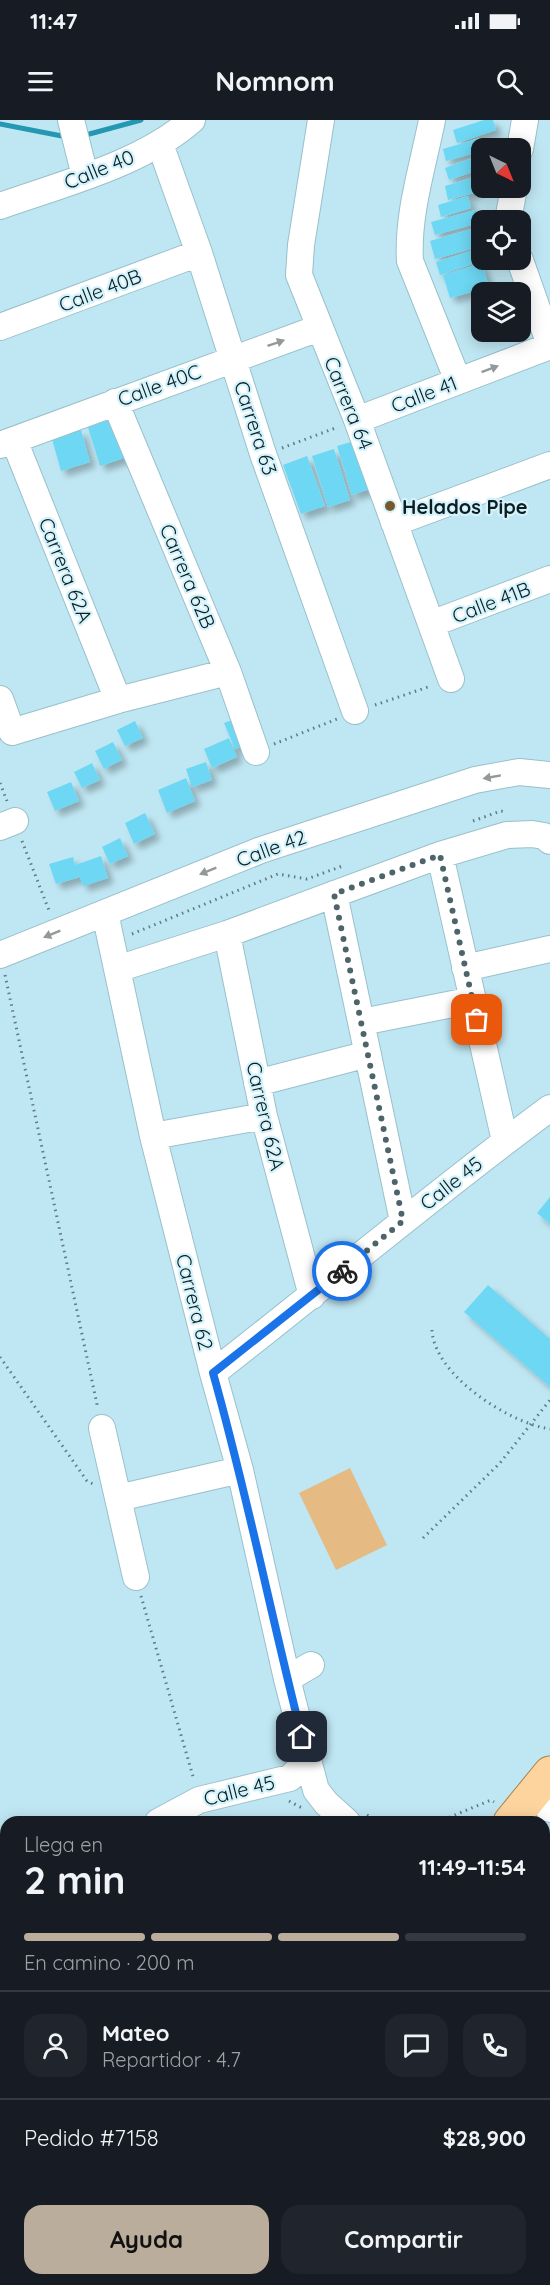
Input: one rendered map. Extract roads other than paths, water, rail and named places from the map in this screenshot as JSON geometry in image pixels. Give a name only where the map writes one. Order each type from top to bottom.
[{"type":"street","name":"Calle 40","points":[[0,206],[83,169],[160,144],[192,120]]},
{"type":"street","name":"Carrera 64","points":[[321,120],[301,245],[299,275],[357,420],[451,679]]},
{"type":"street","points":[[432,120],[413,219],[409,245],[410,261],[458,381]]},
{"type":"street","points":[[522,138],[525,120]]},
{"type":"street","points":[[72,124],[83,169]]},
{"type":"street","name":"Carrera 63","points":[[160,144],[234,358],[263,454],[356,711]]},
{"type":"street","name":"Calle 40B","points":[[0,327],[199,253]]},
{"type":"street","points":[[523,270],[550,346]]},
{"type":"street","name":"Calle 40C","points":[[7,443],[319,328]]},
{"type":"street","name":"Calle 41","points":[[357,420],[550,346]]},
{"type":"street","name":"Carrera 62B","points":[[115,402],[228,672],[256,752]]},
{"type":"street","name":"Carrera 62A","points":[[7,443],[118,700]]},
{"type":"street","points":[[394,522],[550,465]]},
{"type":"street","name":"Calle 41B","points":[[431,624],[550,579]]},
{"type":"street","points":[[0,700],[12,732],[118,700],[228,672]]},
{"type":"street","name":"Calle 42","points":[[2,961],[57,932],[261,850],[475,780],[519,772],[550,775]]},
{"type":"street","points":[[117,969],[227,934],[440,855],[507,835],[532,834],[544,836],[550,841]]},
{"type":"street","points":[[440,855],[505,1141]]},
{"type":"street","points":[[334,894],[403,1221]]},
{"type":"street","name":"Carrera 62","points":[[105,913],[153,1136],[240,1470],[286,1679],[293,1779]]},
{"type":"street","name":"Carrera 62A","points":[[227,934],[264,1116],[312,1296]]},
{"type":"street","points":[[465,968],[550,949]]},
{"type":"street","points":[[362,1022],[473,1000]]},
{"type":"street","points":[[257,1083],[368,1054]]},
{"type":"street","name":"Calle 45","points":[[213,1373],[403,1221],[550,1108]]},
{"type":"street","points":[[153,1136],[264,1116]]},
{"type":"street","points":[[102,1428],[136,1577]]},
{"type":"street","points":[[118,1498],[240,1470]]},
{"type":"street","points":[[286,1679],[311,1665]]},
{"type":"street","name":"Calle 45","points":[[169,1816],[199,1800],[293,1779],[353,1816]]},
{"type":"waterway","points":[[82,136],[141,120]]},
{"type":"waterway","points":[[0,124],[67,137]]},
{"type":"place","name":"Helados Pipe","points":[[390,506]]}]
